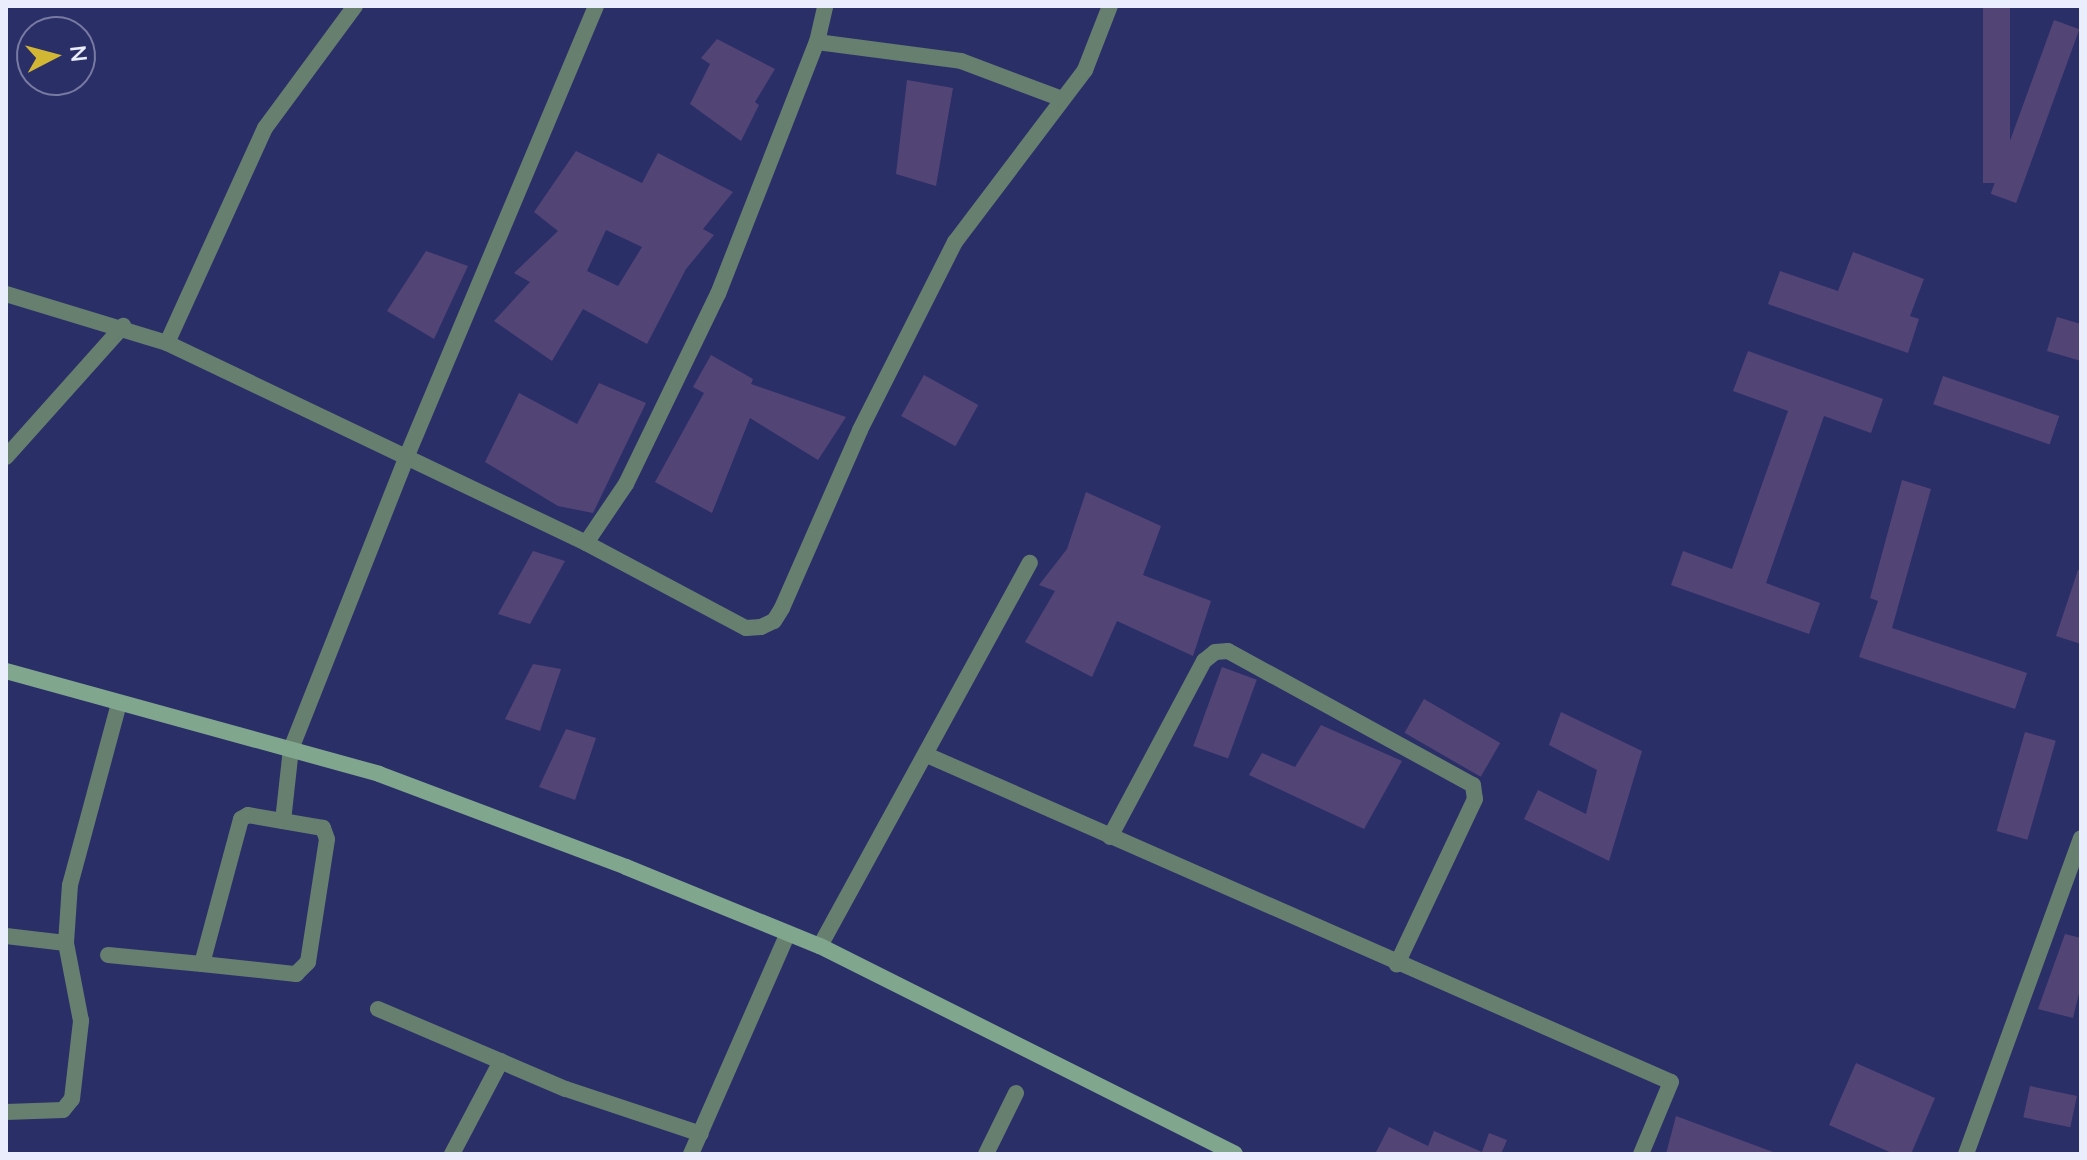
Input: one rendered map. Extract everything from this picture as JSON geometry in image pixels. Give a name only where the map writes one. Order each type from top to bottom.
[{"type":"main road","points":[[6,671],[379,774],[788,933],[820,946],[1235,1154]]},
{"type":"street","points":[[167,343],[265,128],[355,6]]},
{"type":"street","points":[[283,821],[291,749],[406,458],[596,6]]},
{"type":"street","points":[[586,543],[626,484],[718,294],[817,42],[825,6]]},
{"type":"street","points":[[6,294],[123,326],[167,343],[586,543],[746,628],[774,621],[886,377],[955,242],[1085,70],[1110,6]]},
{"type":"street","points":[[817,42],[961,61],[1062,99]]},
{"type":"street","points":[[6,457],[123,326]]},
{"type":"street","points":[[820,946],[929,756],[1030,563]]},
{"type":"street","points":[[1110,837],[1204,661],[1215,652],[1228,651],[1473,785],[1475,799],[1397,964]]},
{"type":"street","points":[[6,1112],[63,1110],[72,1099],[81,1021],[66,943],[70,885],[119,703]]},
{"type":"street","points":[[929,756],[1671,1082],[1641,1154]]},
{"type":"street","points":[[108,955],[296,974],[304,969],[326,833],[316,825],[248,815],[236,825],[202,964]]},
{"type":"street","points":[[1966,1154],[2081,838]]},
{"type":"street","points":[[691,1154],[788,933]]},
{"type":"street","points":[[6,936],[66,943]]},
{"type":"street","points":[[378,1009],[566,1089],[701,1134]]},
{"type":"street","points":[[452,1154],[501,1061]]},
{"type":"street","points":[[986,1154],[1016,1093]]},
{"type":"building","points":[[1983,6],[2010,6],[2010,183],[1983,183]]},
{"type":"building","points":[[2054,20],[2079,29],[2016,203],[1991,194]]},
{"type":"building","points":[[717,39],[775,69],[755,102],[759,105],[741,141],[690,104],[710,64],[701,58]]},
{"type":"building","points":[[907,80],[953,88],[936,186],[896,174]]},
{"type":"building","points":[[576,151],[642,183],[658,153],[733,192],[703,229],[714,235],[686,269],[647,344],[583,309],[552,361],[494,321],[530,282],[514,273],[558,231],[534,212]],"holes":[[[606,230],[642,247],[618,286],[587,271]]]},
{"type":"building","points":[[426,251],[468,266],[434,339],[387,311]]},
{"type":"building","points":[[1853,252],[1924,279],[1910,316],[1919,319],[1908,353],[1768,304],[1780,271],[1838,291]]},
{"type":"building","points":[[2057,317],[2081,324],[2081,361],[2047,351]]},
{"type":"building","points":[[1748,351],[1883,399],[1871,433],[1824,416],[1766,583],[1820,603],[1809,634],[1671,585],[1683,551],[1732,569],[1788,411],[1733,391]]},
{"type":"building","points":[[711,355],[753,379],[751,384],[846,417],[818,460],[750,418],[712,513],[655,482],[704,393],[693,387]]},
{"type":"building","points":[[924,375],[978,405],[955,446],[901,416]]},
{"type":"building","points":[[1943,376],[2059,416],[2050,444],[1933,404]]},
{"type":"building","points":[[599,383],[646,403],[593,513],[558,506],[485,462],[519,393],[577,424]]},
{"type":"building","points":[[1902,480],[1931,489],[1892,628],[2027,673],[2015,709],[1859,657],[1878,601],[1870,598]]},
{"type":"building","points":[[1086,492],[1161,526],[1143,575],[1211,601],[1193,656],[1117,621],[1092,677],[1025,642],[1055,591],[1039,585],[1067,549]]},
{"type":"building","points":[[533,551],[565,561],[530,624],[498,614]]},
{"type":"building","points":[[2078,570],[2081,570],[2081,644],[2056,636]]},
{"type":"building","points":[[533,664],[561,669],[540,731],[505,719]]},
{"type":"building","points":[[1222,667],[1257,680],[1228,759],[1193,746]]},
{"type":"building","points":[[1424,699],[1500,743],[1481,777],[1404,733]]},
{"type":"building","points":[[1561,712],[1642,751],[1609,861],[1524,819],[1538,790],[1586,814],[1597,770],[1549,745]]},
{"type":"building","points":[[1321,725],[1402,761],[1364,829],[1249,775],[1262,753],[1295,767]]},
{"type":"building","points":[[566,729],[596,738],[575,800],[539,787]]},
{"type":"building","points":[[2025,732],[2056,741],[2027,840],[1997,831]]},
{"type":"building","points":[[2065,934],[2081,938],[2081,985],[2073,1018],[2038,1009]]},
{"type":"building","points":[[1856,1063],[1935,1098],[1911,1154],[1894,1154],[1829,1125]]},
{"type":"building","points":[[2030,1086],[2077,1096],[2070,1127],[2023,1117]]},
{"type":"building","points":[[1676,1116],[1773,1152],[1666,1154]]},
{"type":"building","points":[[1389,1127],[1428,1146],[1434,1131],[1482,1152],[1489,1133],[1507,1140],[1501,1154],[1375,1154]]}]
